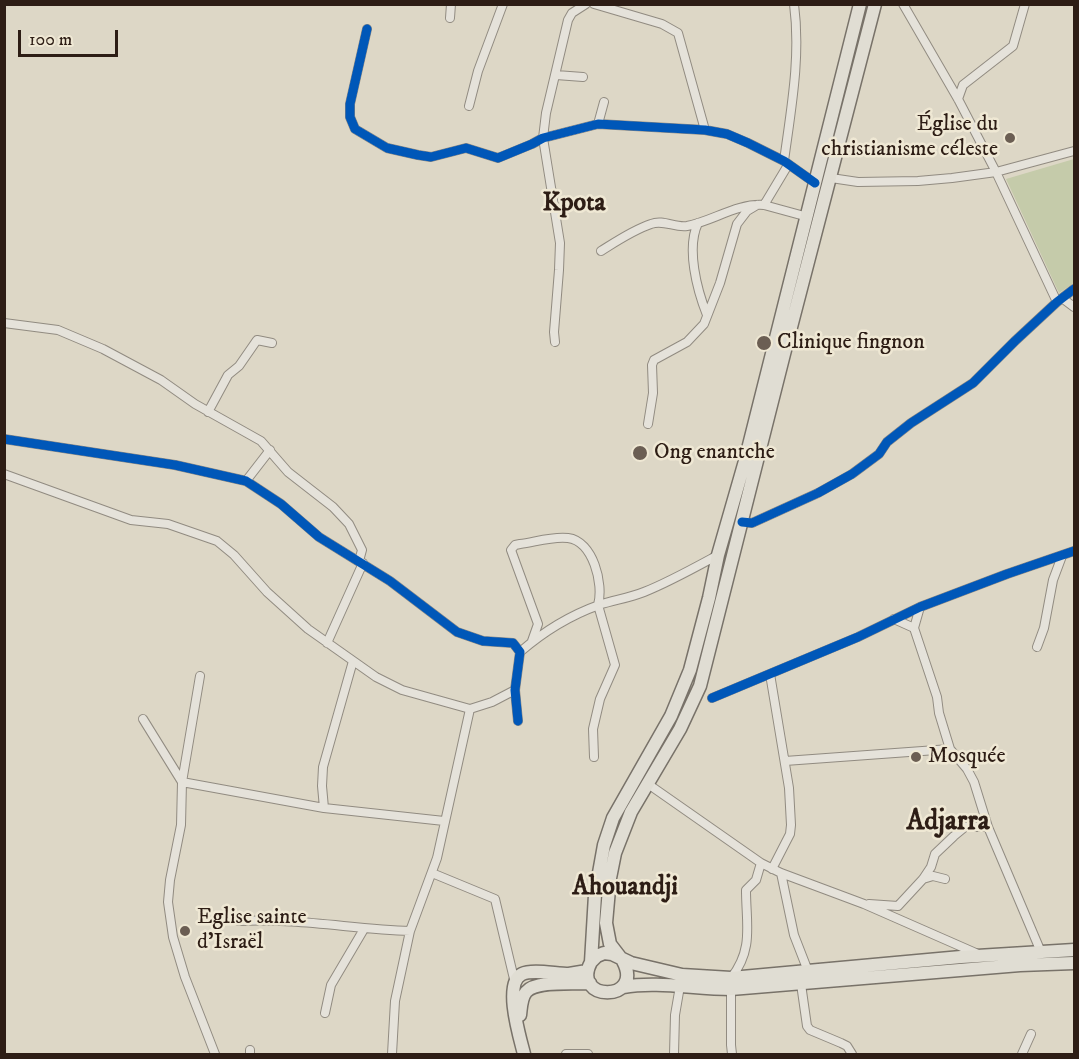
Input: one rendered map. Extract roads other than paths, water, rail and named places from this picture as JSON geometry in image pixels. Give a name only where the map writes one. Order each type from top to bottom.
[{"type":"main road","points":[[860,4],[746,461],[718,555],[690,670],[671,716],[613,818],[604,845],[595,895],[589,972],[596,990],[605,993],[615,992],[622,987],[649,983],[680,986],[731,983],[801,984],[1020,965],[1074,963]]},
{"type":"main road","points":[[622,987],[627,974],[621,959],[612,950],[607,932],[610,878],[621,834],[631,812],[680,729],[700,686],[875,4]]},
{"type":"main road","points":[[518,1028],[526,991],[589,972],[597,956],[604,953],[682,975],[731,983],[808,971],[982,955],[1074,950]]},
{"type":"main road","points":[[524,1054],[514,1001],[514,982],[522,974],[589,972]]},
{"type":"street","points":[[450,18],[451,4]]},
{"type":"street","points":[[469,106],[478,71],[503,4]]},
{"type":"street","points":[[555,342],[560,243],[543,138],[546,114],[568,20],[573,13],[586,4]]},
{"type":"street","points":[[594,4],[662,24],[678,33],[705,130]]},
{"type":"street","points":[[648,424],[654,360],[687,342],[704,324],[720,283],[737,224],[747,211],[760,205],[786,163],[796,67],[797,31],[794,4]]},
{"type":"street","points":[[903,4],[958,99],[1060,300],[1074,307]]},
{"type":"street","points":[[958,99],[963,85],[1013,46],[1025,4]]},
{"type":"street","points":[[367,29],[350,104],[350,117],[355,129],[387,148],[431,157],[466,148],[498,158],[543,138],[598,124],[705,130],[727,134],[786,163],[815,183]]},
{"type":"street","points":[[556,75],[583,77]]},
{"type":"street","points":[[598,124],[604,102]]},
{"type":"street","points":[[831,178],[858,182],[918,181],[996,172],[1074,151]]},
{"type":"street","points":[[601,251],[650,224],[660,222],[681,226],[698,223],[722,213],[760,205],[808,217]]},
{"type":"street","points":[[698,223],[693,236],[695,271],[697,287],[707,315]]},
{"type":"street","points":[[742,522],[752,524],[852,474],[879,454],[887,442],[911,423],[973,383],[1014,341],[1074,289]]},
{"type":"street","points":[[4,323],[58,330],[88,341],[161,380],[208,412],[261,441],[296,480],[333,507],[349,524],[362,550],[361,562],[327,644]]},
{"type":"street","points":[[208,412],[228,375],[239,366],[256,340],[261,339],[272,343]]},
{"type":"street","points":[[4,439],[175,465],[246,481],[281,504],[319,537],[361,562],[457,632],[483,641],[513,643],[520,652]]},
{"type":"street","points":[[246,481],[270,450]]},
{"type":"street","points":[[4,474],[131,520],[168,524],[217,541],[234,555],[276,600],[327,644],[376,677],[402,690],[470,709],[492,702],[516,690]]},
{"type":"street","points":[[532,641],[538,624],[511,549],[515,545],[562,538],[576,539],[587,551],[597,569],[600,596],[598,605],[615,665],[600,699],[593,729],[594,757]]},
{"type":"street","points":[[712,698],[865,634],[920,607],[1074,551]]},
{"type":"street","points":[[518,722],[516,690],[520,652],[532,641],[574,616],[598,605],[625,599],[653,588],[718,555]]},
{"type":"street","points":[[1037,647],[1048,611],[1053,580],[1062,556]]},
{"type":"street","points":[[920,607],[914,628],[938,697],[939,713],[950,749],[974,782],[988,827],[1041,952]]},
{"type":"street","points":[[894,619],[914,628]]},
{"type":"street","points":[[324,808],[323,767],[353,661]]},
{"type":"street","points":[[770,674],[789,788],[791,830],[772,868]]},
{"type":"street","points":[[200,676],[182,782],[181,825],[168,902],[170,918],[191,997],[215,1054]]},
{"type":"street","points":[[392,1054],[395,1001],[410,931],[432,873],[470,709]]},
{"type":"street","points":[[143,719],[182,782],[324,808],[444,821]]},
{"type":"street","points":[[785,761],[950,749]]},
{"type":"street","points":[[648,784],[761,863],[982,955]]},
{"type":"street","points":[[864,904],[898,906],[923,879],[931,867],[935,854],[954,836],[965,828],[988,827]]},
{"type":"street","points":[[732,1054],[730,1045],[731,983],[746,954],[748,940],[746,890],[756,880],[761,863]]},
{"type":"street","points":[[432,873],[495,899],[514,982],[524,995]]},
{"type":"street","points":[[781,873],[794,935],[808,971]]},
{"type":"street","points":[[923,879],[933,876],[945,879]]},
{"type":"street","points":[[239,921],[289,920],[364,929],[410,931]]},
{"type":"street","points":[[325,1013],[331,985],[364,929]]},
{"type":"street","points":[[801,984],[807,1026],[810,1030],[847,1046],[852,1054]]},
{"type":"street","points":[[674,1054],[675,1015],[680,986]]},
{"type":"street","points":[[1022,1054],[1032,1034]]},
{"type":"street","points":[[566,1054],[588,1054]]},
{"type":"place","name":"Église du christianisme céleste","points":[[1010,138]]},
{"type":"place","name":"Clinique fingnon","points":[[764,343]]},
{"type":"place","name":"Ong enantche","points":[[640,453]]},
{"type":"place","name":"Mosquée","points":[[916,757]]},
{"type":"place","name":"Eglise sainte d'Israël","points":[[185,931]]},
{"type":"district","name":"Kpota","points":[[574,205]]},
{"type":"district","name":"Adjarra","points":[[948,823]]},
{"type":"district","name":"Ahouandji","points":[[625,889]]}]
